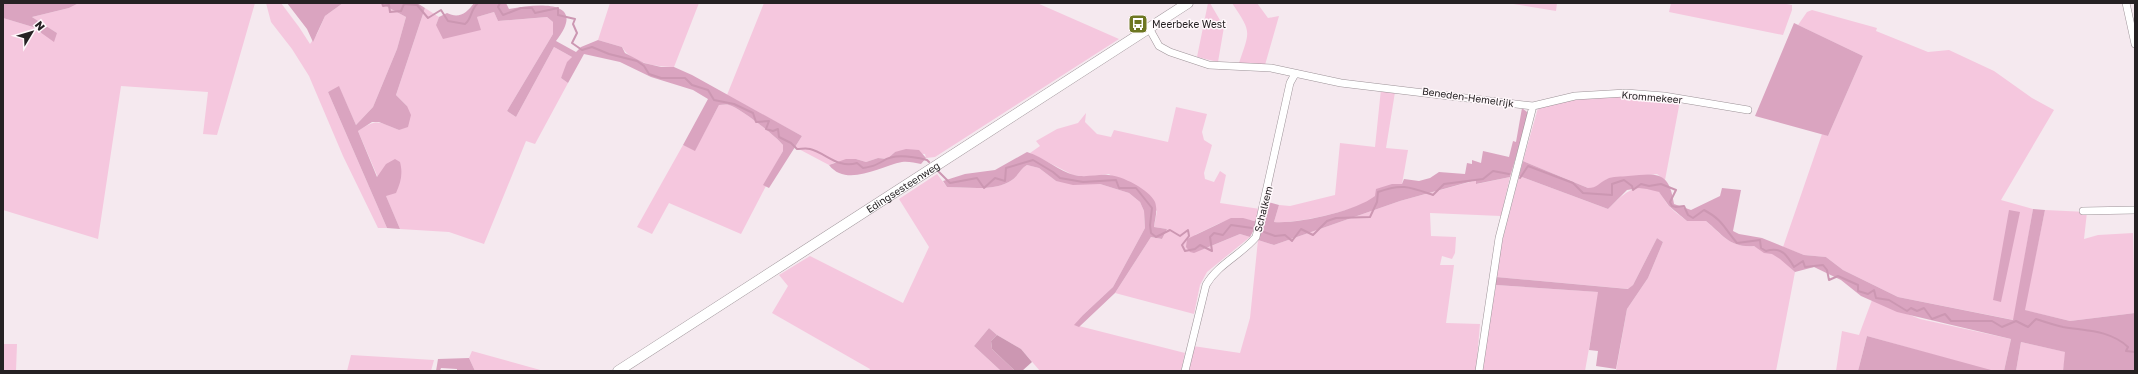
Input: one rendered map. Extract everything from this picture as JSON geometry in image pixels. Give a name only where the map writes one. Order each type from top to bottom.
[{"type":"main road","name":"Edingsesteenweg","points":[[618,371],[1188,3]]},
{"type":"street","points":[[2126,3],[2135,44]]},
{"type":"street","name":"Beneden-Hemelrijk","points":[[1149,28],[1159,46],[1170,52],[1209,65],[1271,68],[1341,83],[1533,106]]},
{"type":"street","name":"Schalkem","points":[[1185,371],[1206,284],[1218,269],[1248,246],[1256,237],[1290,83],[1295,74]]},
{"type":"street","name":"Krommekeer","points":[[1533,106],[1575,96],[1626,93],[1664,96],[1748,110]]},
{"type":"street","points":[[1479,371],[1499,238],[1533,106]]},
{"type":"street","points":[[2083,211],[2135,210]]},
{"type":"shaded area","points":[[3,3],[79,3],[69,8],[32,17],[57,33],[54,42],[33,27],[3,18]]},
{"type":"shaded area","points":[[79,3],[255,3],[217,135],[203,134],[208,92],[121,86],[98,239],[3,210],[3,18],[33,27],[40,33],[57,33],[32,17],[69,8]]},
{"type":"shaded area","points":[[266,3],[281,3],[310,44],[317,34],[325,16],[343,3],[380,3],[406,17],[397,49],[373,107],[356,125],[339,87],[328,92],[387,228],[378,228],[343,156],[309,76],[292,49],[271,22]]},
{"type":"shaded area","points":[[287,3],[343,3],[325,16],[313,42],[307,29]]},
{"type":"shaded area","points":[[380,3],[417,3],[425,8],[396,95],[407,106],[411,115],[408,127],[399,130],[379,122],[372,122],[358,131],[377,177],[386,164],[395,159],[400,162],[401,174],[398,189],[396,193],[386,196],[400,229],[387,228],[328,92],[339,86],[356,125],[373,107],[397,49],[406,17]]},
{"type":"shaded area","points":[[474,3],[506,3],[509,9],[534,6],[556,7],[563,11],[567,18],[564,28],[556,41],[576,52],[581,47],[598,40],[622,47],[625,53],[644,63],[661,67],[674,67],[692,75],[802,136],[769,188],[763,185],[783,151],[783,145],[766,129],[741,111],[729,105],[719,105],[695,151],[683,145],[708,99],[693,90],[651,77],[620,62],[584,54],[568,83],[561,78],[567,62],[572,57],[554,47],[516,117],[507,111],[553,34],[553,22],[547,17],[498,21],[494,12],[477,17],[481,30],[443,39],[436,25],[439,17],[447,13],[451,15],[462,14],[469,10]]},
{"type":"shaded area","points":[[610,3],[699,3],[674,67],[645,63],[632,57],[622,47],[598,40]]},
{"type":"shaded area","points":[[764,3],[1037,3],[1119,39],[935,157],[926,158],[925,154],[895,152],[887,159],[878,158],[866,162],[856,159],[836,162],[829,165],[795,147],[802,136],[727,95]]},
{"type":"shaded area","points":[[1208,3],[1210,3],[1224,27],[1218,62],[1197,57]]},
{"type":"shaded area","points":[[1232,3],[1257,3],[1268,18],[1279,16],[1265,65],[1239,63],[1247,37],[1247,32],[1243,20]]},
{"type":"shaded area","points":[[1507,3],[1557,3],[1556,11]]},
{"type":"shaded area","points":[[1671,3],[1781,3],[1792,5],[1792,10],[1783,35],[1669,12]]},
{"type":"shaded area","points":[[425,8],[439,17],[436,25],[480,30],[477,17],[494,12],[498,21],[547,17],[553,22],[553,34],[507,111],[516,117],[554,47],[572,57],[561,78],[568,83],[535,144],[526,141],[484,244],[449,232],[400,229],[358,131],[374,123],[382,123],[399,130],[407,106],[396,95]]},
{"type":"shaded area","points":[[1812,10],[1877,28],[1876,31],[1928,52],[1949,50],[1994,71],[2032,98],[2054,110],[2001,200],[2033,209],[2014,320],[1898,297],[1843,270],[1826,257],[1804,255],[1783,247],[1822,134],[1828,136],[1863,56],[1798,25],[1807,12]]},
{"type":"shaded area","points":[[1794,23],[1863,56],[1828,136],[1755,116]]},
{"type":"shaded area","points":[[1381,89],[1395,92],[1386,148],[1408,150],[1402,184],[1396,184],[1387,188],[1367,202],[1348,210],[1307,219],[1274,222],[1279,205],[1290,206],[1335,195],[1340,143],[1375,147]]},
{"type":"shaded area","points":[[1639,96],[1680,101],[1665,180],[1657,174],[1614,178],[1607,179],[1595,188],[1588,188],[1523,161],[1538,108],[1570,99]]},
{"type":"shaded area","points":[[719,105],[729,105],[741,111],[766,129],[783,145],[783,151],[764,185],[766,186],[741,234],[669,203],[652,234],[637,227],[683,145],[695,150]]},
{"type":"shaded area","points":[[1176,107],[1207,114],[1202,132],[1204,140],[1212,145],[1204,173],[1205,179],[1214,182],[1220,171],[1226,175],[1220,203],[1260,209],[1258,222],[1240,219],[1225,221],[1195,235],[1204,249],[1240,234],[1250,237],[1207,272],[1200,285],[1194,314],[1115,293],[1151,237],[1162,239],[1167,229],[1154,227],[1157,211],[1109,174],[1086,177],[1073,175],[1030,153],[1040,146],[1036,141],[1057,129],[1078,123],[1086,113],[1085,122],[1097,134],[1111,137],[1114,130],[1168,142]]},
{"type":"shaded area","points":[[1522,108],[1527,112],[1528,116],[1510,177],[1476,184],[1476,180],[1400,201],[1274,245],[1258,240],[1268,202],[1279,205],[1274,222],[1312,219],[1355,207],[1375,196],[1376,189],[1392,184],[1402,184],[1404,179],[1419,181],[1430,178],[1439,172],[1465,174],[1467,163],[1472,164],[1472,160],[1481,163],[1483,151],[1509,157],[1513,141],[1516,142]]},
{"type":"shaded area","points":[[906,149],[919,150],[926,158],[921,164],[902,162],[864,174],[854,175],[845,175],[836,172],[829,165],[846,159],[856,159],[866,162],[878,158],[887,159],[895,152]]},
{"type":"shaded area","points":[[1027,152],[1040,157],[1063,171],[1074,175],[1104,175],[1127,180],[1141,188],[1152,197],[1155,202],[1156,211],[1154,227],[1167,229],[1162,239],[1151,237],[1115,293],[1079,327],[1074,325],[1113,287],[1145,228],[1144,211],[1140,202],[1129,193],[1100,184],[1073,185],[1056,181],[1039,168],[1027,165],[1012,180],[997,186],[981,188],[947,187],[943,181],[965,174],[995,170]]},
{"type":"shaded area","points":[[1523,161],[1588,188],[1596,186],[1612,177],[1647,174],[1660,176],[1669,185],[1674,204],[1691,210],[1720,196],[1722,188],[1741,190],[1733,231],[1739,234],[1762,238],[1804,255],[1826,257],[1843,270],[1898,297],[2013,320],[2033,209],[2045,210],[2025,310],[2070,321],[2135,313],[2135,371],[2063,371],[2065,352],[2021,342],[2016,371],[2004,371],[2011,339],[1897,312],[1861,296],[1841,280],[1814,267],[1795,272],[1772,254],[1764,253],[1754,246],[1739,245],[1727,240],[1706,221],[1687,221],[1669,206],[1659,192],[1639,188],[1627,190],[1608,209],[1519,176]]},
{"type":"shaded area","points":[[1027,165],[1039,168],[1056,181],[1100,184],[1129,193],[1140,202],[1144,211],[1145,228],[1113,287],[1083,315],[1075,325],[1185,353],[1181,371],[1040,371],[1021,349],[997,335],[989,328],[974,346],[1001,371],[869,371],[870,369],[772,313],[788,286],[779,275],[810,256],[903,303],[929,247],[899,199],[937,174],[947,187],[989,187],[1005,184],[1012,180]]},
{"type":"shaded area","points":[[1519,176],[1608,209],[1630,190],[1644,187],[1651,188],[1659,192],[1668,205],[1687,221],[1706,221],[1722,236],[1733,243],[1754,246],[1778,256],[1795,272],[1776,371],[1616,371],[1627,309],[1648,278],[1663,242],[1657,238],[1633,285],[1629,289],[1496,277],[1502,242]]},
{"type":"shaded area","points":[[1510,177],[1501,216],[1430,213],[1431,236],[1456,237],[1455,253],[1452,259],[1442,256],[1440,265],[1454,265],[1446,323],[1480,324],[1476,371],[1188,371],[1193,346],[1240,353],[1250,318],[1258,240],[1274,245],[1400,201],[1477,180],[1477,184]]},
{"type":"shaded area","points":[[2009,210],[2020,212],[2001,302],[1993,300]]},
{"type":"shaded area","points":[[2045,210],[2087,212],[2084,239],[2098,235],[2133,233],[2135,313],[2070,321],[2024,310]]},
{"type":"shaded area","points":[[1231,218],[1243,218],[1258,222],[1250,237],[1240,234],[1194,253],[1190,252],[1186,247],[1187,239]]},
{"type":"shaded area","points":[[1657,238],[1663,242],[1648,278],[1627,309],[1616,369],[1596,366],[1598,351],[1589,350],[1598,292],[1496,285],[1496,277],[1628,289],[1633,285]]},
{"type":"shaded area","points":[[1496,285],[1599,292],[1585,371],[1483,371],[1485,343]]},
{"type":"shaded area","points":[[1872,300],[1920,319],[2011,339],[2004,371],[1991,371],[1867,336],[1858,371],[1836,371],[1842,331],[1859,335]]},
{"type":"shaded area","points":[[989,328],[997,335],[991,341],[992,349],[1015,371],[1001,371],[974,346]]},
{"type":"shaded area","points":[[997,335],[1021,349],[1032,362],[1022,371],[1015,371],[992,349],[991,341]]},
{"type":"shaded area","points":[[1867,336],[1991,370],[1991,371],[1858,371]]},
{"type":"shaded area","points":[[2021,342],[2066,352],[2063,371],[2016,371]]},
{"type":"shaded area","points":[[3,344],[17,344],[16,371],[3,371]]},
{"type":"shaded area","points":[[472,351],[544,371],[475,371],[469,358]]},
{"type":"shaded area","points":[[351,355],[434,360],[431,371],[347,371]]},
{"type":"shaded area","points":[[469,358],[475,371],[457,371],[457,369],[441,368],[440,371],[436,371],[438,359]]},
{"type":"waterway","points":[[382,3],[383,6],[389,5],[390,12],[401,11],[404,4],[417,5],[428,18],[441,10],[448,21],[465,24],[469,20],[475,6],[478,3]]},
{"type":"waterway","points":[[500,3],[498,7],[503,15],[521,8],[532,8],[535,13],[558,8],[558,15],[575,19],[573,24],[577,33],[572,43],[582,50],[592,47],[609,54],[637,61],[644,66],[649,74],[661,78],[685,78],[692,85],[708,90],[714,100],[734,104],[753,113],[756,122],[769,121],[766,129],[773,131],[778,129],[779,137],[791,143],[797,149],[810,149],[832,160],[844,164],[857,163],[863,168],[874,166],[888,159],[899,156],[917,158],[927,160],[929,162]]},
{"type":"waterway","points":[[939,172],[950,183],[977,178],[984,188],[995,178],[1005,181],[1006,168],[1033,160],[1060,178],[1083,182],[1116,180],[1119,188],[1136,188],[1152,208],[1150,225],[1151,233],[1156,237],[1170,230],[1180,236],[1188,230],[1189,236],[1182,245],[1185,251],[1195,249],[1200,245],[1212,251],[1210,237],[1214,233],[1223,235],[1231,225],[1252,228]]},
{"type":"waterway","points":[[1520,178],[1528,166],[1573,183],[1583,193],[1612,195],[1612,184],[1624,180],[1632,186],[1633,190],[1641,184],[1649,186],[1661,184],[1676,190],[1670,202],[1672,206],[1684,206],[1688,215],[1693,218],[1704,210],[1715,217],[1737,243],[1760,240],[1761,248],[1766,251],[1780,251],[1786,255],[1794,267],[1803,261],[1805,267],[1823,265],[1827,270],[1829,280],[1838,276],[1858,285],[1858,291],[1868,294],[1874,290],[1876,298],[1889,300],[1907,311],[1911,308],[1917,311],[1924,308],[1932,319],[1945,314],[1951,321],[1992,321],[2002,327],[2016,321],[2028,327],[2036,319],[2063,327],[2106,334],[2121,341],[2128,347],[2126,351],[2135,352]]},
{"type":"waterway","points":[[1264,232],[1275,236],[1285,235],[1292,241],[1301,229],[1313,235],[1327,221],[1336,218],[1370,217],[1377,202],[1378,192],[1386,189],[1406,187],[1433,195],[1444,184],[1483,179],[1493,171],[1509,174]]},
{"type":"place","name":"Meerbeke West","points":[[1138,24]]}]
